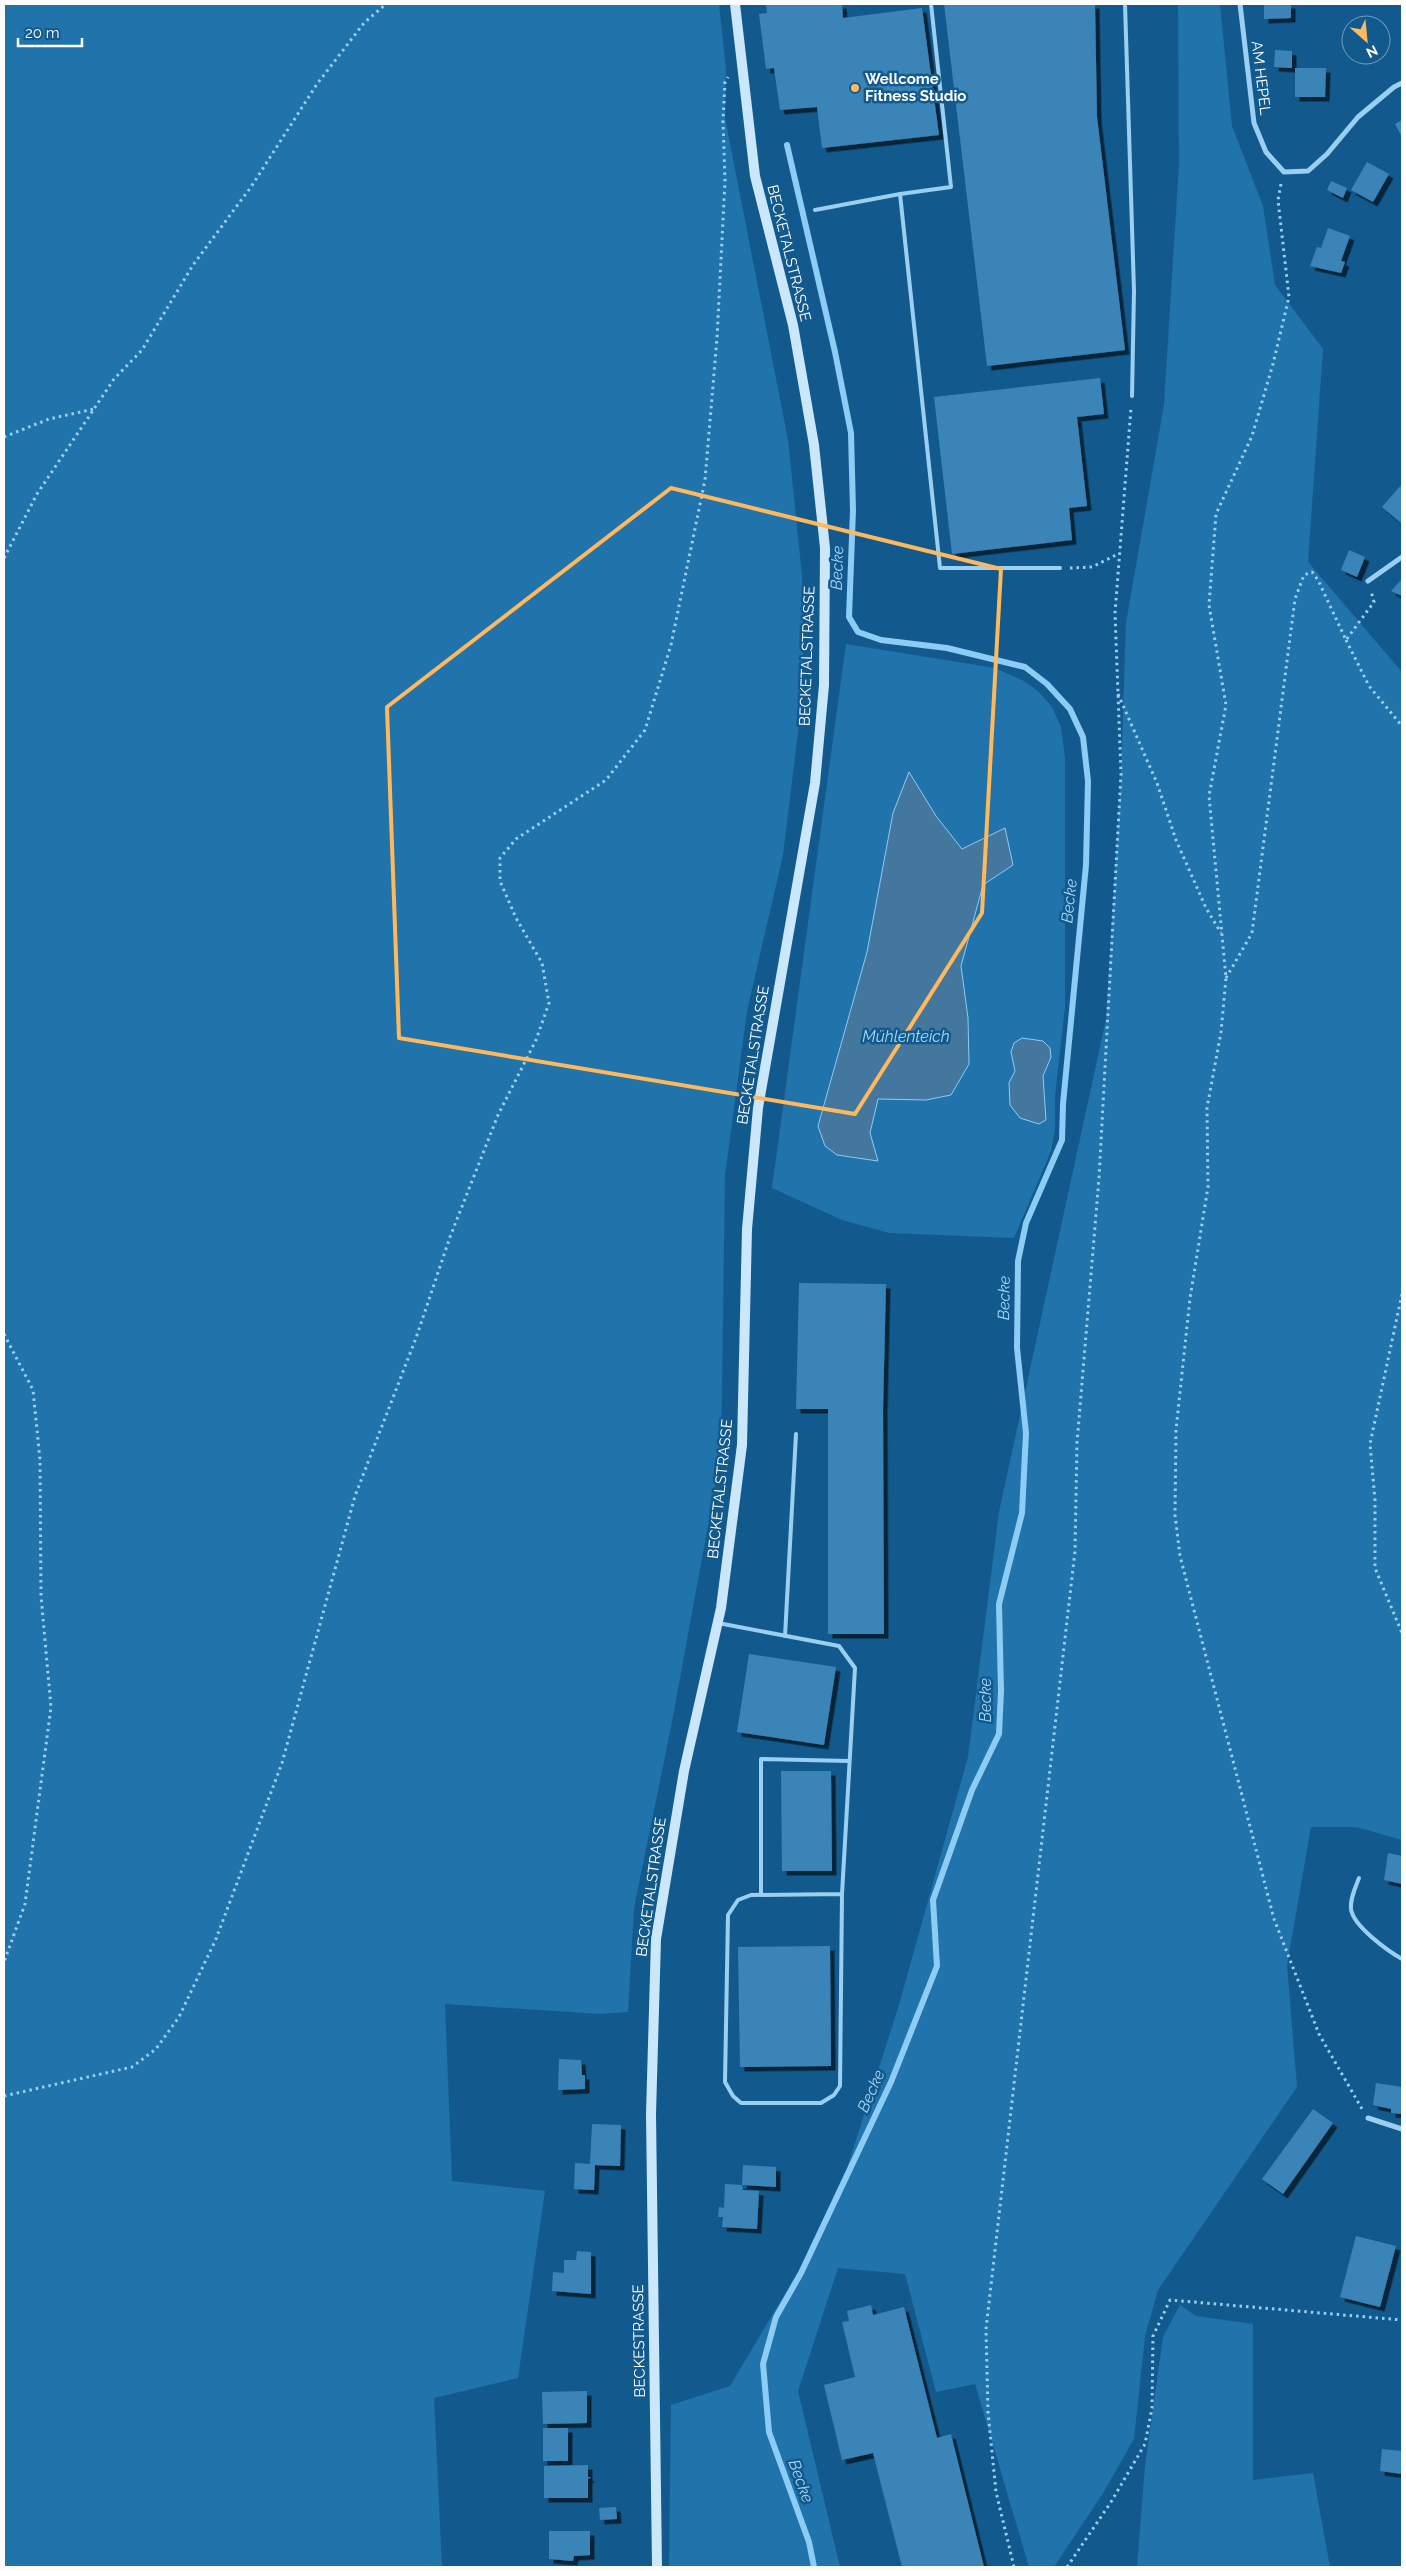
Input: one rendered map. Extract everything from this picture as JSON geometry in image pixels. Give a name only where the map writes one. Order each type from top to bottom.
[{"type":"main road","name":"BECKETALSTRASSE","points":[[651,2114],[656,1939],[684,1771],[718,1624],[742,1445],[747,1229],[758,1108],[815,783],[824,666],[825,548],[814,445],[793,325],[755,176],[735,4]]},
{"type":"main road","name":"BECKESTRASSE","points":[[651,2114],[657,2567]]},
{"type":"street","name":"AM HEPEL","points":[[1240,4],[1254,123],[1266,152],[1284,172]]},
{"type":"street","points":[[1284,172],[1308,171],[1327,154],[1358,117],[1394,87],[1402,83]]},
{"type":"street","points":[[1368,581],[1402,558]]},
{"type":"street","points":[[1368,2118],[1402,2129]]},
{"type":"lane","points":[[815,210],[900,194],[951,187],[931,4]]},
{"type":"lane","points":[[1125,4],[1134,291],[1132,396]]},
{"type":"lane","points":[[900,194],[940,568],[1060,568]]},
{"type":"lane","points":[[785,1636],[796,1434]]},
{"type":"lane","points":[[718,1624],[839,1646],[855,1668],[842,1894],[840,2086],[834,2095],[821,2103],[741,2104],[733,2096],[725,2082],[728,1914],[738,1900],[751,1895],[842,1894]]},
{"type":"lane","points":[[761,1895],[761,1759],[849,1760]]},
{"type":"lane","points":[[1359,1878],[1353,1893],[1351,1911],[1362,1926],[1384,1948],[1402,1959]]},
{"type":"path","points":[[4,558],[37,494],[114,379],[142,350],[193,265],[251,187],[317,84],[364,23],[386,4]]},
{"type":"path","points":[[4,2096],[132,2067],[156,2049],[179,2017],[216,1938],[282,1763],[355,1496],[416,1338],[450,1237],[494,1123],[536,1040],[550,1003],[542,963],[516,918],[500,881],[500,858],[516,839],[606,780],[645,730],[671,645],[705,480],[718,338],[725,181],[723,121],[725,82],[741,59]]},
{"type":"path","points":[[1284,172],[1278,200],[1289,297],[1273,364],[1252,436],[1216,514],[1209,605],[1226,706],[1209,796],[1226,978],[1222,1032],[1207,1108],[1208,1187],[1190,1298],[1176,1430],[1174,1516],[1180,1556],[1274,1919],[1319,2034],[1368,2118]]},
{"type":"path","points":[[1014,2567],[996,2492],[988,2412],[986,2329],[1075,1551],[1077,1443],[1099,1178],[1121,774],[1115,613],[1118,553],[1132,396]]},
{"type":"path","points":[[4,436],[49,419],[95,408]]},
{"type":"path","points":[[1060,568],[1092,567],[1118,553]]},
{"type":"path","points":[[1226,978],[1252,933],[1294,609],[1304,575],[1312,572],[1318,580],[1369,686],[1402,726]]},
{"type":"path","points":[[1346,640],[1374,602],[1368,581]]},
{"type":"path","points":[[1117,691],[1157,783],[1176,840],[1206,908],[1222,934]]},
{"type":"path","points":[[1402,1294],[1370,1444],[1375,1500],[1375,1568],[1402,1633]]},
{"type":"path","points":[[4,1334],[33,1390],[40,1460],[41,1596],[51,1707],[40,1806],[24,1904],[4,1962]]},
{"type":"path","points":[[1067,2567],[1112,2502],[1145,2444],[1152,2408],[1153,2336],[1170,2300],[1402,2320]]},
{"type":"highlighted area","points":[[671,488],[1001,569],[982,913],[855,1114],[399,1038],[387,707]]},
{"type":"shaded area","points":[[4,4],[719,4],[726,69],[725,118],[788,440],[802,575],[804,684],[783,855],[747,1011],[725,1176],[721,1455],[671,1727],[634,1908],[628,2012],[600,2014],[445,2004],[452,2181],[545,2191],[518,2378],[434,2398],[442,2567],[4,2567]]},
{"type":"shaded area","points":[[1178,4],[1220,4],[1232,126],[1263,206],[1275,285],[1323,349],[1308,562],[1402,672],[1402,1840],[1356,1827],[1311,1827],[1287,1965],[1297,2087],[1158,2290],[1145,2336],[1134,2439],[1102,2495],[1054,2567],[1029,2567],[975,2384],[936,2392],[905,2274],[838,2268],[798,2391],[840,2567],[669,2567],[671,2405],[730,2386],[802,2265],[847,2168],[899,2005],[968,1757],[999,1512],[1106,1019],[1121,774],[1126,623],[1164,405],[1179,165]]},
{"type":"shaded area","points":[[846,644],[995,668],[1024,681],[1039,692],[1052,707],[1061,727],[1065,758],[1065,1007],[1055,1096],[1055,1129],[1051,1151],[1014,1238],[889,1233],[842,1220],[772,1188]]},
{"type":"shaded area","points":[[1180,2305],[1196,2316],[1253,2324],[1253,2480],[1313,2473],[1330,2567],[1137,2567],[1145,2466],[1163,2337]]},
{"type":"water","name":"Mühlenteich","points":[[909,772],[936,816],[962,849],[1005,828],[1013,865],[983,885],[961,966],[968,1018],[969,1064],[951,1095],[926,1100],[878,1099],[870,1133],[878,1161],[837,1155],[825,1146],[818,1126],[867,952],[893,813]]},
{"type":"water","points":[[1022,1038],[1043,1041],[1050,1048],[1051,1057],[1043,1076],[1046,1120],[1039,1124],[1020,1118],[1010,1105],[1009,1083],[1015,1071],[1011,1052],[1014,1043]]},
{"type":"building","name":"Wellcome Fitness Studio","points":[[766,4],[842,4],[843,18],[922,8],[939,135],[822,148],[817,107],[780,110],[774,68],[766,69],[759,14],[767,13]]},
{"type":"building","points":[[944,4],[1095,4],[1097,117],[1125,350],[987,366]]},
{"type":"building","points":[[1264,4],[1291,4],[1291,18],[1264,19]]},
{"type":"building","points":[[1275,50],[1292,51],[1292,68],[1274,67]]},
{"type":"building","points":[[1295,68],[1326,68],[1325,97],[1295,97]]},
{"type":"building","points":[[1402,120],[1402,137],[1395,124]]},
{"type":"building","points":[[1367,162],[1389,174],[1373,202],[1351,190]]},
{"type":"building","points":[[1331,181],[1347,188],[1343,198],[1327,190]]},
{"type":"building","points":[[1328,228],[1350,236],[1341,261],[1345,262],[1341,273],[1310,266],[1317,247],[1321,248]]},
{"type":"building","points":[[1100,378],[1104,414],[1077,417],[1087,506],[1069,508],[1072,540],[952,554],[934,397]]},
{"type":"building","points":[[1402,484],[1402,522],[1401,523],[1382,507]]},
{"type":"building","points":[[1349,550],[1365,557],[1357,577],[1341,570]]},
{"type":"building","points":[[1402,579],[1402,596],[1391,591]]},
{"type":"building","points":[[799,1283],[886,1284],[883,1410],[884,1634],[828,1634],[828,1409],[796,1409]]},
{"type":"building","points":[[749,1654],[836,1667],[824,1745],[737,1732]]},
{"type":"building","points":[[781,1771],[831,1771],[832,1871],[782,1871]]},
{"type":"building","points":[[1388,1853],[1402,1856],[1402,1884],[1384,1880]]},
{"type":"building","points":[[830,1946],[831,2066],[740,2067],[738,1947]]},
{"type":"building","points":[[559,2059],[581,2060],[582,2075],[585,2075],[585,2089],[558,2090]]},
{"type":"building","points":[[1376,2083],[1402,2087],[1402,2114],[1391,2113],[1391,2109],[1373,2105]]},
{"type":"building","points":[[1313,2109],[1333,2123],[1283,2194],[1262,2179]]},
{"type":"building","points":[[592,2124],[621,2125],[620,2166],[595,2165],[594,2190],[574,2189],[575,2163],[590,2164]]},
{"type":"building","points":[[743,2165],[776,2167],[776,2187],[742,2185]]},
{"type":"building","points":[[725,2184],[742,2185],[743,2190],[759,2191],[757,2229],[722,2227],[723,2217],[718,2217],[719,2207],[724,2208]]},
{"type":"building","points":[[1356,2236],[1396,2246],[1380,2307],[1340,2297]]},
{"type":"building","points":[[577,2251],[591,2252],[591,2294],[552,2291],[553,2272],[564,2273],[564,2260],[576,2260]]},
{"type":"building","points":[[871,2305],[873,2315],[904,2307],[937,2438],[951,2434],[984,2567],[902,2567],[873,2453],[842,2460],[824,2385],[855,2377],[842,2322],[849,2321],[847,2311]]},
{"type":"building","points":[[587,2391],[587,2423],[543,2424],[542,2392]]},
{"type":"building","points":[[543,2428],[568,2428],[568,2461],[543,2461]]},
{"type":"building","points":[[1382,2449],[1402,2451],[1402,2474],[1380,2471]]},
{"type":"building","points":[[588,2465],[588,2477],[591,2477],[588,2479],[588,2498],[544,2498],[544,2466]]},
{"type":"building","points":[[616,2507],[617,2519],[600,2520],[599,2508]]},
{"type":"building","points":[[549,2531],[590,2531],[590,2555],[574,2556],[573,2561],[549,2559]]},
{"type":"waterway","name":"Becke","points":[[787,145],[835,352],[851,433],[853,510],[849,617],[858,632],[881,640],[947,648],[1025,667],[1047,684],[1070,709],[1083,737],[1088,781],[1086,865],[1063,1104],[1062,1140],[1026,1223],[1018,1261],[1017,1348],[1026,1433],[1022,1513],[999,1604],[1001,1691],[999,1734],[972,1790],[933,1900],[937,1966],[891,2082],[801,2273],[776,2317],[763,2364],[769,2432],[809,2542],[814,2567]]},
{"type":"place","name":"Wellcome Fitness Studio","points":[[855,88]]}]
